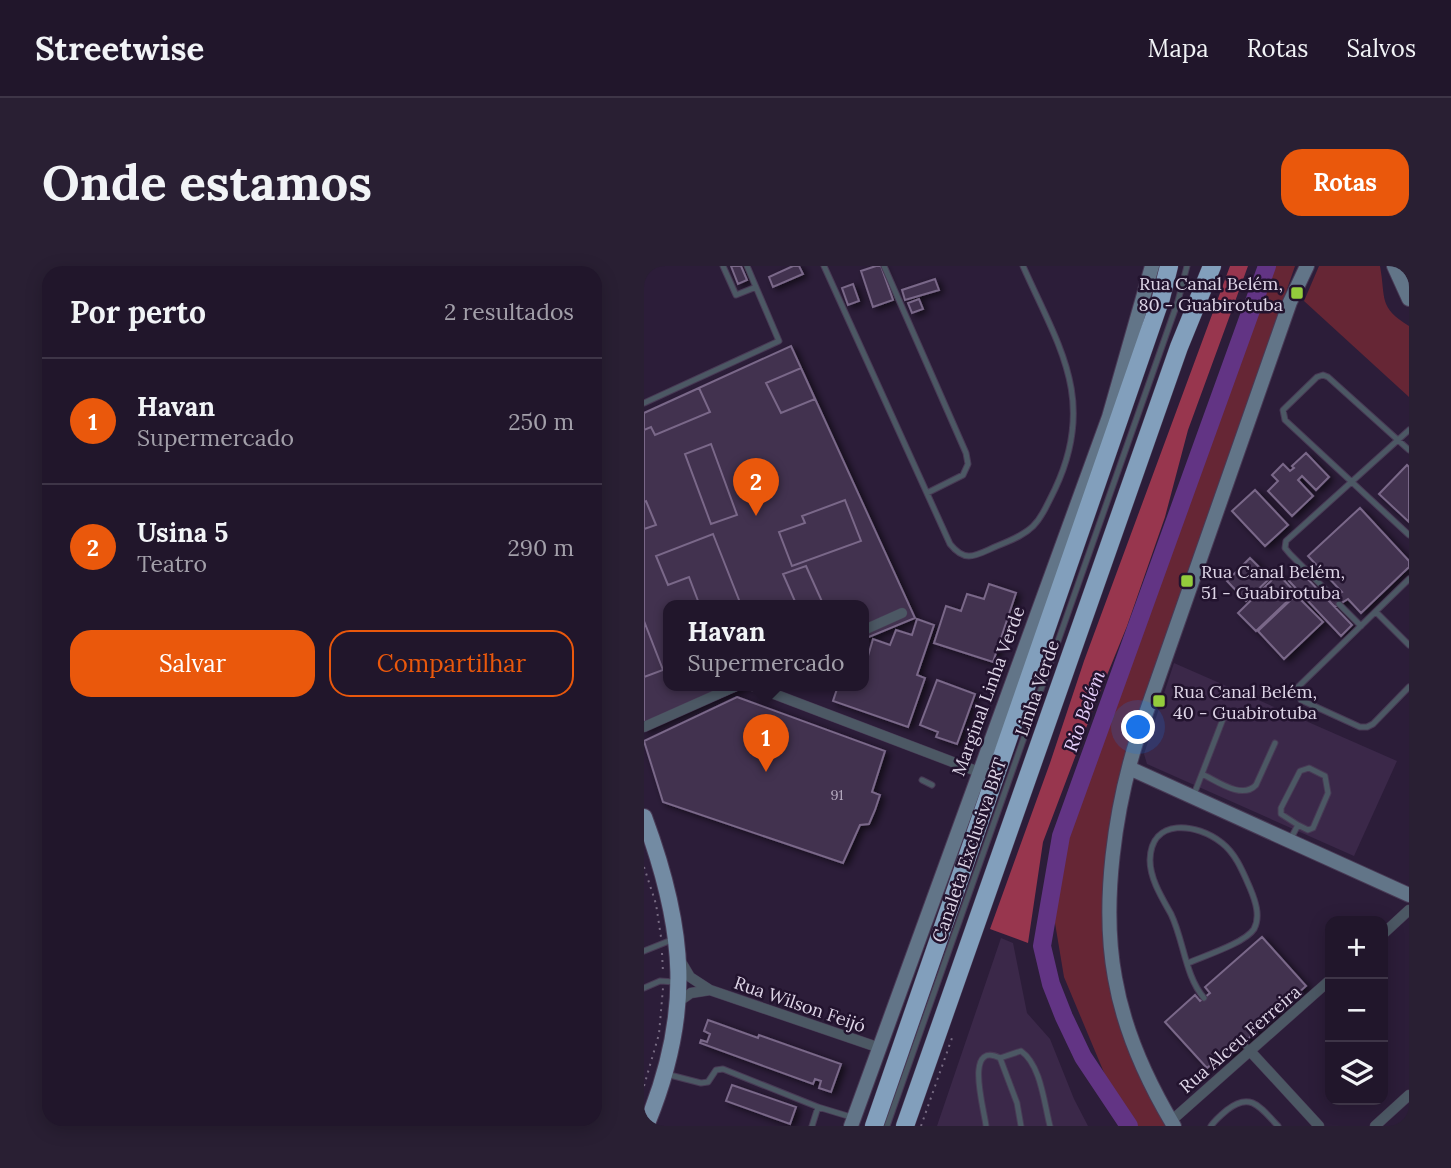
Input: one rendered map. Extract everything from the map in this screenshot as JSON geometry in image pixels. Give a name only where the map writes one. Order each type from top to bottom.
[{"type":"highway","name":"Linha Verde","points":[[874,1126],[1161,298],[1169,266]]},
{"type":"highway","name":"Linha Verde","points":[[905,1126],[1179,347],[1212,266]]},
{"type":"main road","points":[[644,817],[666,882],[678,956],[678,1002],[666,1074],[646,1126]]},
{"type":"street","name":"Marginal Linha Verde","points":[[852,1122],[1109,417],[1152,266]]},
{"type":"street","points":[[1172,1124],[1146,1074],[1126,1023],[1112,956],[1110,921],[1114,859],[1129,768],[1138,736],[1290,302],[1307,266]]},
{"type":"street","points":[[1394,266],[1409,299]]},
{"type":"street","points":[[869,628],[902,613]]},
{"type":"street","points":[[644,727],[725,691]]},
{"type":"street","points":[[766,691],[979,772]]},
{"type":"street","points":[[1129,768],[1409,895]]},
{"type":"street","points":[[1388,930],[1409,911]]},
{"type":"street","name":"Rua Wilson Feijó","points":[[678,956],[690,977],[710,990],[880,1048]]},
{"type":"street","name":"Rua Alceu Ferreira","points":[[1172,1124],[1247,1047],[1325,984]]},
{"type":"street","name":"Rua Wilson Feijó","points":[[678,1002],[691,993],[710,990]]},
{"type":"street","points":[[1247,1047],[1319,1126]]},
{"type":"street","points":[[1375,1126],[1409,1095]]},
{"type":"lane","points":[[644,269],[651,266]]},
{"type":"lane","points":[[723,266],[736,295],[756,286]]},
{"type":"lane","points":[[644,403],[779,341],[747,266]]},
{"type":"lane","points":[[884,266],[966,453],[968,464],[963,475],[927,493]]},
{"type":"lane","points":[[827,267],[950,544],[958,554],[970,557],[1024,536],[1038,523],[1062,473],[1074,430],[1071,380],[1066,363],[1023,266]]},
{"type":"lane","name":"Canaleta Exclusiva BRT","points":[[887,1126],[1178,301],[1186,266]]},
{"type":"lane","points":[[1409,450],[1323,375],[1317,377],[1285,406],[1285,420],[1409,535]]},
{"type":"lane","points":[[1333,597],[1290,554],[1285,548],[1286,541],[1409,430]]},
{"type":"lane","points":[[1409,579],[1298,687],[1297,694],[1301,700],[1360,727],[1367,727],[1409,687]]},
{"type":"lane","points":[[1339,604],[1361,626]]},
{"type":"lane","points":[[1376,612],[1409,645]]},
{"type":"lane","points":[[1193,797],[1223,719]]},
{"type":"lane","points":[[1202,774],[1237,790],[1251,791],[1275,743]]},
{"type":"lane","points":[[1309,768],[1325,776],[1328,793],[1313,828],[1308,830],[1298,825],[1281,814],[1281,808],[1300,771],[1309,768]]},
{"type":"lane","points":[[922,780],[932,785]]},
{"type":"lane","points":[[1290,840],[1298,825]]},
{"type":"lane","points":[[1188,962],[1244,937],[1254,928],[1257,916],[1256,902],[1238,862],[1224,844],[1202,830],[1182,827],[1162,832],[1153,842],[1150,862],[1155,883],[1175,923],[1188,962],[1197,989],[1204,998]]},
{"type":"lane","points":[[644,951],[677,938]]},
{"type":"lane","points":[[644,988],[660,981],[678,982]]},
{"type":"lane","points":[[986,1126],[979,1090],[980,1066],[986,1055],[1000,1058],[1020,1051],[1027,1055],[1039,1080],[1050,1126]]},
{"type":"lane","points":[[1000,1058],[1017,1103],[1021,1126]]},
{"type":"lane","points":[[666,1074],[701,1083],[708,1082],[716,1070],[723,1069],[852,1122]]},
{"type":"lane","points":[[1211,1126],[1234,1105],[1250,1101],[1258,1105],[1278,1126]]},
{"type":"lane","points":[[812,1126],[818,1107]]},
{"type":"shaded area","points":[[1230,266],[1248,266],[1188,430],[1165,517],[1127,626],[1043,842],[1028,943],[990,929],[1084,661]]},
{"type":"shaded area","points":[[1272,266],[1295,266],[1122,768],[1111,988],[1120,1029],[1138,1074],[1165,1126],[1135,1126],[1113,1094],[1064,977],[1054,917],[1065,838]]},
{"type":"shaded area","points":[[1319,266],[1380,266],[1385,301],[1392,313],[1409,326],[1409,397],[1304,301]]},
{"type":"shaded area","points":[[1174,663],[1397,761],[1354,856],[1147,764],[1144,754]]},
{"type":"shaded area","points":[[1001,938],[1013,943],[1027,1013],[1050,1039],[1088,1126],[937,1126]]},
{"type":"building","points":[[731,266],[741,266],[747,280],[738,284]]},
{"type":"building","points":[[799,266],[803,274],[773,287],[769,277]]},
{"type":"building","points":[[881,266],[893,300],[873,307],[861,271]]},
{"type":"building","points":[[935,279],[939,290],[905,300],[902,290]]},
{"type":"building","points":[[853,284],[859,301],[848,305],[842,288]]},
{"type":"building","points":[[919,299],[923,309],[912,313],[908,303]]},
{"type":"building","points":[[791,346],[915,618],[869,637],[869,600],[663,600],[663,691],[734,691],[644,730],[644,413]]},
{"type":"building","points":[[801,368],[815,399],[781,413],[766,383]]},
{"type":"building","points":[[699,388],[710,412],[655,435],[651,427],[644,430],[644,413]]},
{"type":"building","points":[[711,444],[737,515],[711,524],[685,454]]},
{"type":"building","points":[[1306,453],[1329,477],[1316,490],[1302,476],[1298,480],[1313,496],[1292,516],[1268,491],[1278,481],[1272,475],[1283,464],[1290,471]]},
{"type":"building","points":[[1407,465],[1409,467],[1409,522],[1379,494]]},
{"type":"building","points":[[1255,490],[1288,525],[1265,546],[1232,511]]},
{"type":"building","points":[[845,500],[861,541],[792,566],[779,532],[805,523],[802,516]]},
{"type":"building","points":[[646,501],[656,525],[644,529],[644,502]]},
{"type":"building","points":[[1360,508],[1409,561],[1409,567],[1361,613],[1348,599],[1335,607],[1328,600],[1342,592],[1308,556]]},
{"type":"building","points":[[713,534],[739,600],[698,600],[689,577],[668,585],[656,556]]},
{"type":"building","points":[[1250,558],[1270,578],[1246,601],[1227,581]]},
{"type":"building","points":[[806,566],[821,600],[794,600],[783,574]]},
{"type":"building","points":[[1300,571],[1352,625],[1341,636],[1289,581]]},
{"type":"building","points":[[1278,574],[1296,593],[1256,631],[1238,613]]},
{"type":"building","points":[[989,584],[1016,593],[993,662],[934,643],[946,606],[961,611],[967,594],[984,599]]},
{"type":"building","points":[[1296,595],[1323,622],[1284,659],[1258,631]]},
{"type":"building","points":[[917,619],[934,625],[917,675],[925,678],[908,727],[833,701],[836,691],[869,691],[869,653],[873,639],[890,645],[896,630],[912,635]]},
{"type":"building","points":[[644,621],[663,670],[644,677]]},
{"type":"building","points":[[937,680],[975,694],[957,744],[936,737],[938,732],[920,725]]},
{"type":"building","points":[[737,697],[885,751],[872,792],[880,795],[875,810],[869,824],[860,825],[843,863],[663,802],[644,741]]},
{"type":"building","points":[[1262,937],[1306,986],[1228,1057],[1225,1053],[1207,1068],[1165,1022],[1195,995],[1200,1001],[1210,993],[1205,987]]},
{"type":"building","points":[[708,1020],[841,1064],[831,1092],[819,1088],[821,1081],[815,1079],[813,1084],[700,1043],[701,1040],[707,1042],[710,1034],[704,1031]]},
{"type":"building","points":[[732,1085],[796,1107],[790,1124],[726,1101]]},
{"type":"waterway","name":"Rio Belém","points":[[1129,1126],[1083,1057],[1051,984],[1042,946],[1061,836],[1267,266]]},
{"type":"place","name":"Rua Canal Belém, 80 - Guabirotuba","points":[[1297,293]]},
{"type":"place","name":"Usina 5","points":[[756,516]]},
{"type":"place","name":"Rua Canal Belém, 51 - Guabirotuba","points":[[1187,581]]},
{"type":"place","name":"Rua Canal Belém, 40 - Guabirotuba","points":[[1159,701]]},
{"type":"place","name":"Havan","points":[[766,772]]}]
